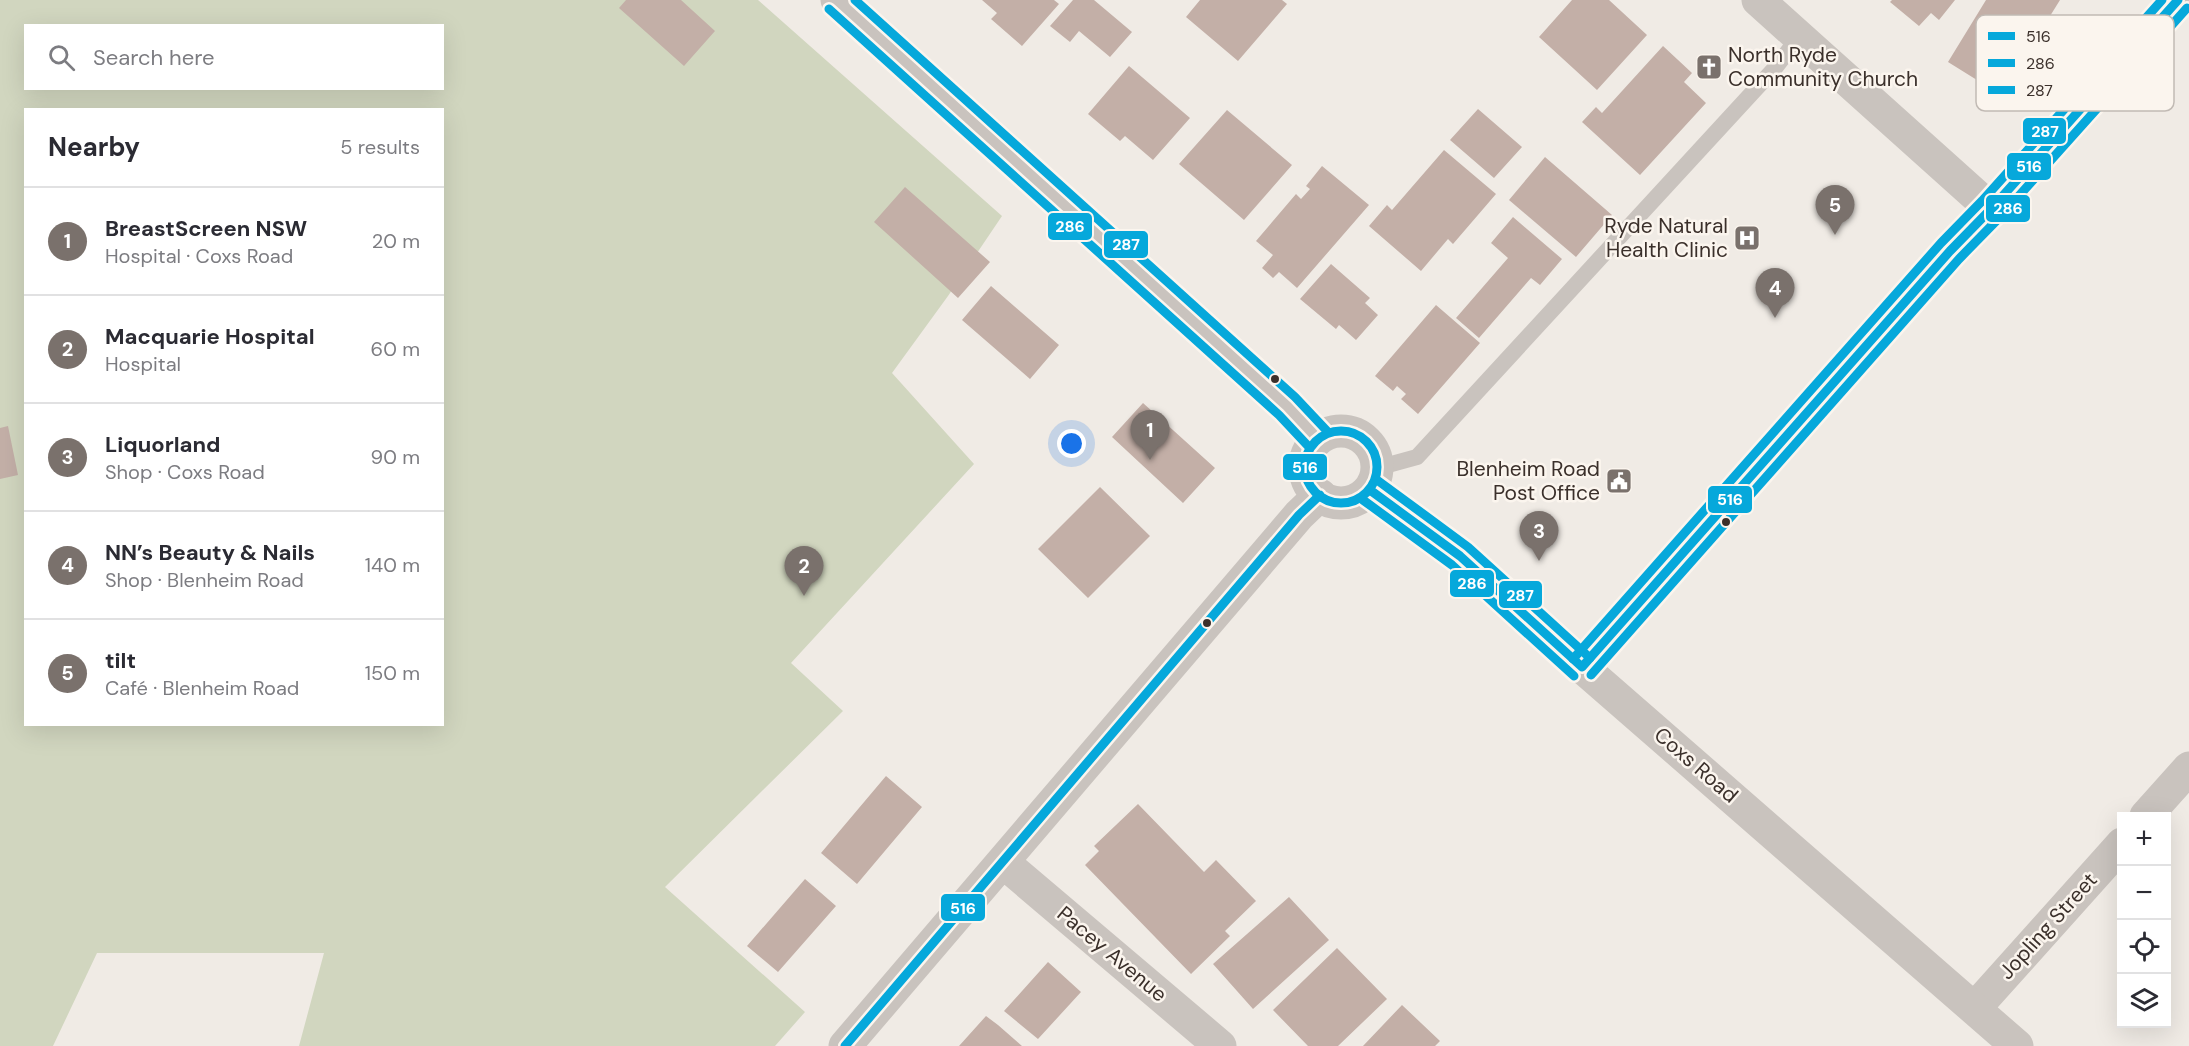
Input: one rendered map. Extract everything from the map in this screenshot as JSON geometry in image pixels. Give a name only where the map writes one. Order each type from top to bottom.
[{"type":"street","points":[[837,0],[1287,406],[1318,439]]},
{"type":"street","points":[[1758,0],[1991,209]]},
{"type":"street","points":[[2165,15],[2178,0]]},
{"type":"street","points":[[1582,667],[1950,251],[2079,111]]},
{"type":"street","points":[[1340,431],[1352,432],[1371,446],[1376,457],[1373,479],[1356,500],[1335,502],[1320,495],[1309,482],[1305,471],[1306,459],[1310,448],[1318,439],[1340,431]]},
{"type":"street","name":"Coxs Road","points":[[1373,479],[1582,667],[2017,1046]]},
{"type":"street","points":[[845,1046],[1299,515],[1320,495]]},
{"type":"street","points":[[2150,812],[2189,768]]},
{"type":"street","name":"Jopling Street","points":[[1975,1008],[2117,848]]},
{"type":"street","name":"Pacey Avenue","points":[[1003,862],[1220,1046]]},
{"type":"lane","points":[[1373,479],[1417,457],[1759,85],[1799,37]]},
{"type":"green space","points":[[0,0],[758,0],[1002,216],[892,373],[974,464],[791,663],[843,711],[665,887],[805,1012],[775,1046],[299,1046],[324,953],[97,953],[53,1046],[0,1046]]},
{"type":"building","points":[[626,0],[681,0],[715,31],[684,66],[619,8]]},
{"type":"building","points":[[982,0],[1054,0],[1059,4],[1022,46],[991,19],[997,13]]},
{"type":"building","points":[[1073,0],[1094,0],[1132,32],[1110,57],[1079,31],[1070,42],[1050,26]]},
{"type":"building","points":[[1200,0],[1282,0],[1287,4],[1238,61],[1186,17]]},
{"type":"building","points":[[1572,0],[1609,0],[1647,35],[1597,90],[1539,37]]},
{"type":"building","points":[[1892,0],[1955,0],[1939,20],[1931,13],[1919,26],[1890,2]]},
{"type":"building","points":[[1986,0],[2060,0],[2051,15],[1977,15]]},
{"type":"building","points":[[1976,16],[1976,79],[1948,62]]},
{"type":"building","points":[[1663,46],[1692,73],[1684,82],[1706,103],[1640,175],[1582,122],[1596,107],[1602,113]]},
{"type":"building","points":[[1129,66],[1190,118],[1153,160],[1125,136],[1120,141],[1088,114]]},
{"type":"building","points":[[1478,109],[1522,147],[1494,178],[1450,140]]},
{"type":"building","points":[[1227,110],[1292,165],[1244,220],[1179,164]]},
{"type":"building","points":[[1444,150],[1496,194],[1453,244],[1448,239],[1421,271],[1369,226],[1387,205],[1392,210]]},
{"type":"building","points":[[1545,157],[1612,215],[1576,257],[1509,200]]},
{"type":"building","points":[[1322,166],[1369,205],[1297,288],[1279,272],[1273,278],[1262,268],[1273,255],[1256,241],[1296,194],[1301,199],[1310,189],[1306,186]]},
{"type":"building","points":[[905,187],[990,262],[958,298],[874,222]]},
{"type":"building","points":[[1513,217],[1562,259],[1540,285],[1531,278],[1479,338],[1456,318],[1508,258],[1491,243]]},
{"type":"building","points":[[1331,264],[1370,298],[1365,303],[1378,315],[1356,340],[1339,325],[1336,329],[1300,299]]},
{"type":"building","points":[[991,286],[1059,345],[1030,379],[962,320]]},
{"type":"building","points":[[1436,305],[1480,343],[1418,414],[1401,399],[1406,394],[1397,386],[1393,391],[1375,376]]},
{"type":"building","points":[[1143,403],[1215,468],[1183,503],[1112,437]]},
{"type":"building","points":[[8,426],[18,475],[0,479],[0,428]]},
{"type":"building","points":[[1100,487],[1150,536],[1088,598],[1038,549]]},
{"type":"building","points":[[886,776],[922,807],[857,884],[821,853]]},
{"type":"building","points":[[1138,804],[1204,872],[1216,860],[1256,901],[1225,931],[1230,936],[1191,974],[1085,865],[1099,851],[1094,846]]},
{"type":"building","points":[[805,879],[836,906],[778,972],[747,946]]},
{"type":"building","points":[[1289,897],[1329,940],[1253,1009],[1213,964]]},
{"type":"building","points":[[1337,948],[1387,999],[1338,1046],[1308,1046],[1273,1010]]},
{"type":"building","points":[[1048,962],[1081,992],[1038,1039],[1004,1011]]},
{"type":"building","points":[[1402,1005],[1440,1041],[1435,1046],[1363,1046]]},
{"type":"building","points":[[986,1016],[998,1025],[1022,1046],[959,1046]]},
{"type":"transit line","name":"287","points":[[855,0],[1295,397],[1327,431]]},
{"type":"transit line","name":"287","points":[[2149,15],[2162,0]]},
{"type":"transit line","name":"516","points":[[2165,15],[2178,0]]},
{"type":"transit line","name":"286","points":[[2174,23],[2187,8]]},
{"type":"transit line","name":"286","points":[[829,9],[1279,415],[1309,447]]},
{"type":"transit line","name":"287","points":[[1573,659],[1941,243],[2063,111]]},
{"type":"transit line","name":"516","points":[[1582,667],[1950,251],[2079,111]]},
{"type":"transit line","name":"286","points":[[1591,675],[1959,259],[2000,217],[2095,111]]},
{"type":"transit line","name":"516","points":[[1341,431],[1361,437],[1371,447],[1377,467],[1371,487],[1361,497],[1341,503],[1321,497],[1311,487],[1305,467],[1311,447],[1321,437],[1341,431]]},
{"type":"transit line","name":"287","points":[[1377,480],[1468,547],[1590,658]]},
{"type":"transit line","name":"516","points":[[1370,490],[1460,556],[1582,667]]},
{"type":"transit line","name":"516","points":[[845,1046],[1299,515],[1320,495]]},
{"type":"transit line","name":"286","points":[[1363,500],[1452,565],[1574,676]]},
{"type":"place","name":"North Ryde Community Church","points":[[1709,67]]},
{"type":"place","name":"tilt","points":[[1835,235]]},
{"type":"place","name":"Ryde Natural Health Clinic","points":[[1747,238]]},
{"type":"place","name":"NN’s Beauty & Nails","points":[[1775,318]]},
{"type":"place","name":"BreastScreen NSW","points":[[1150,460]]},
{"type":"place","name":"Blenheim Road Post Office","points":[[1619,481]]},
{"type":"place","name":"Liquorland","points":[[1539,561]]},
{"type":"place","name":"Macquarie Hospital","points":[[804,596]]}]
